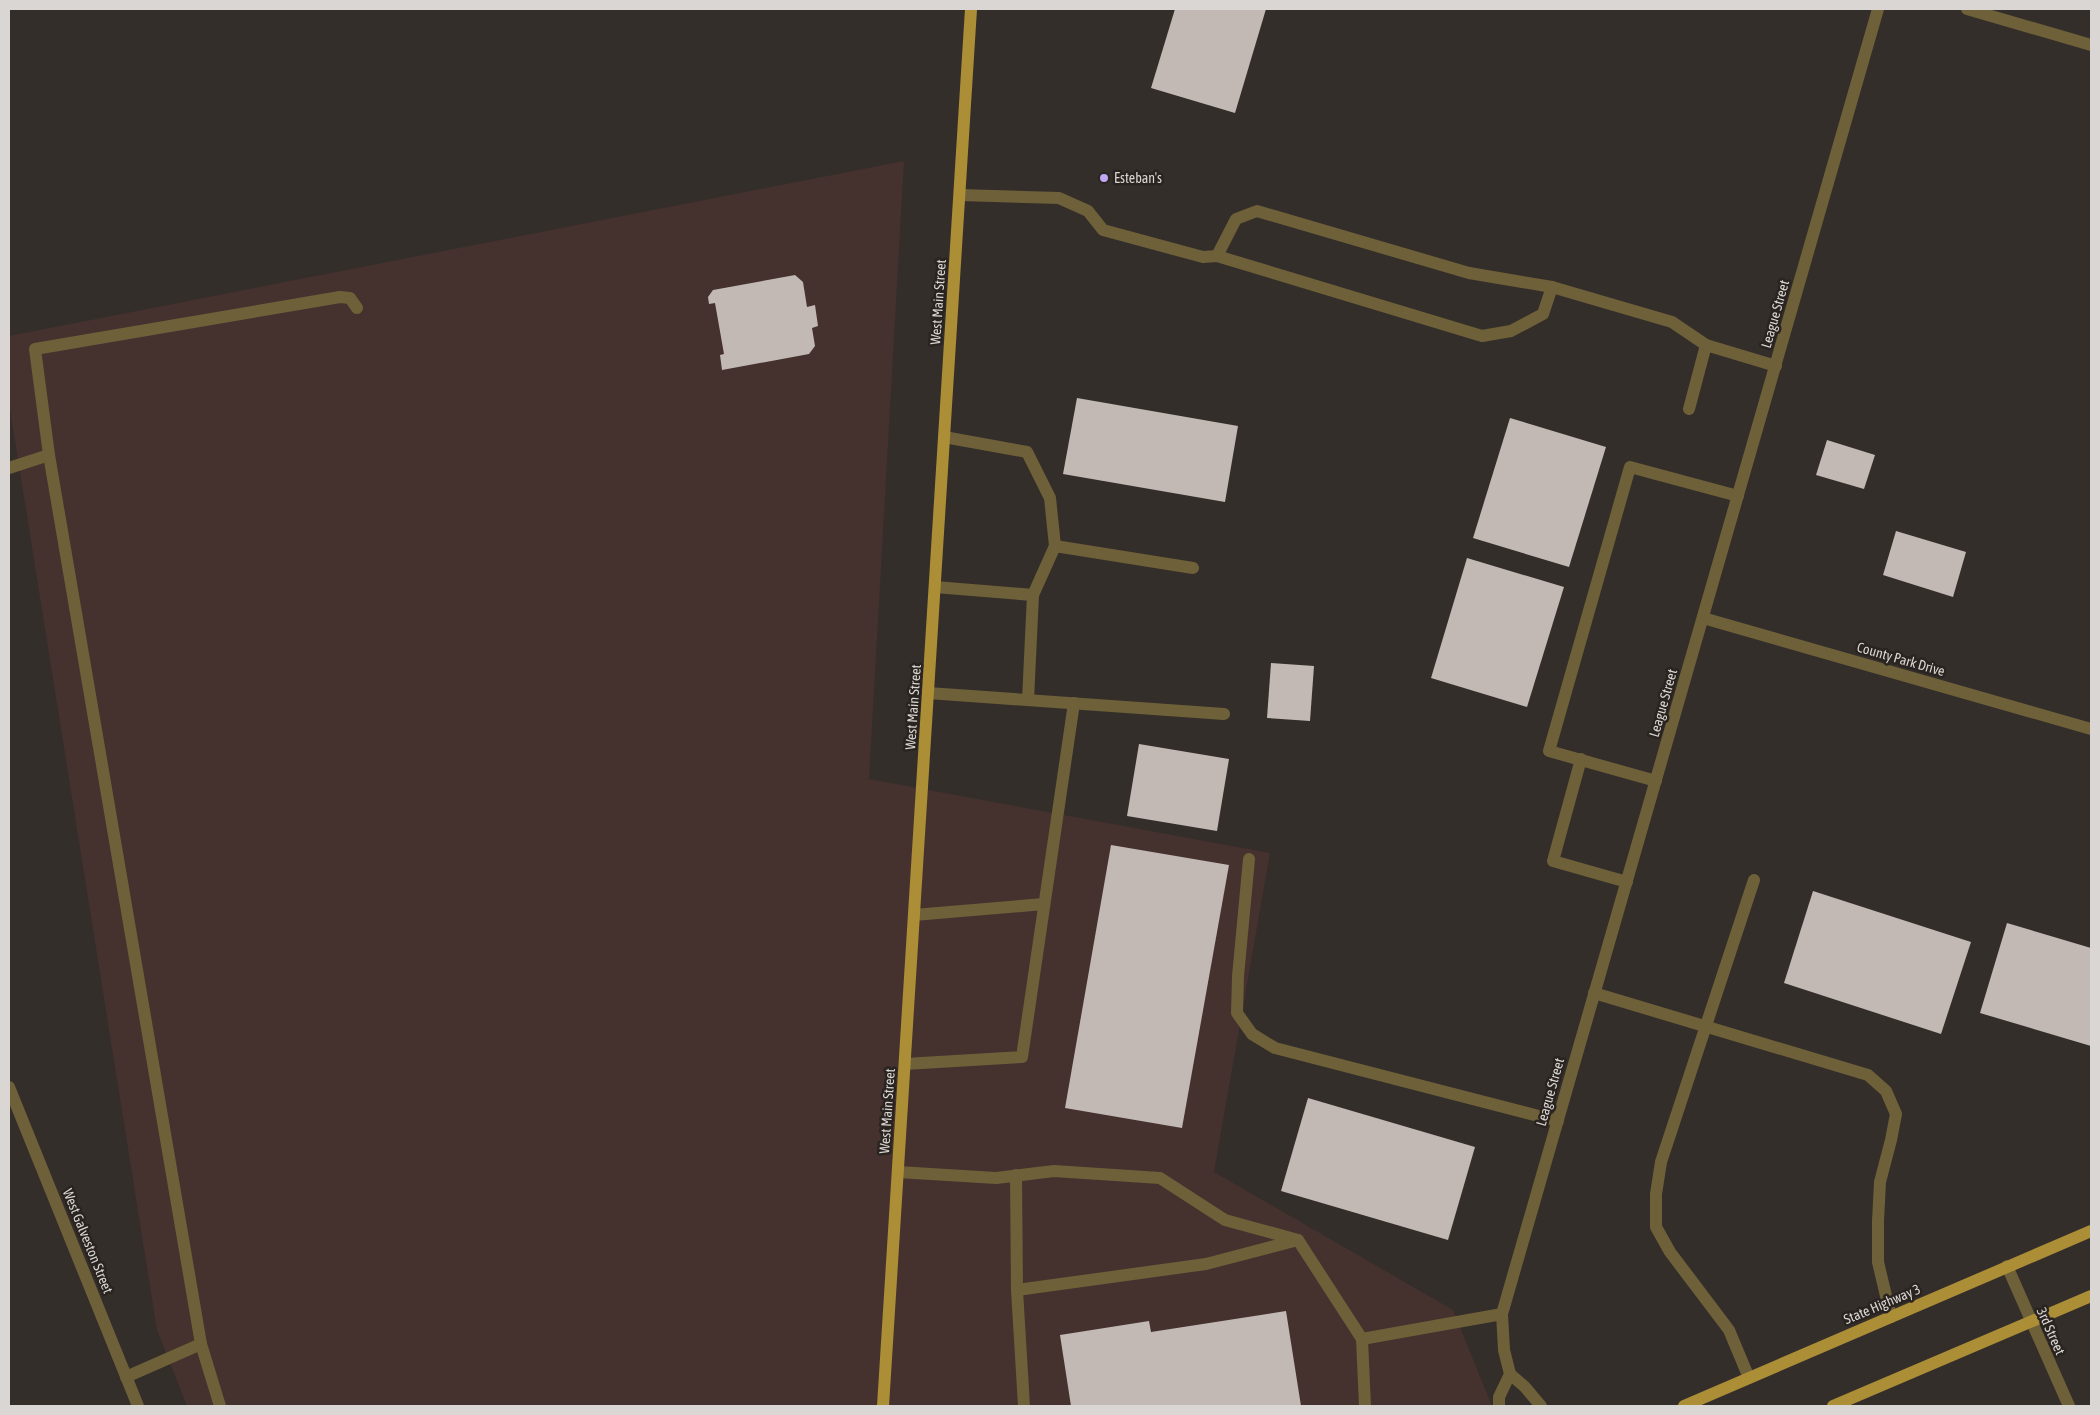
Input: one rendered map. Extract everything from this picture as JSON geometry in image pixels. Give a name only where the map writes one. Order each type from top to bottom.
[{"type":"main road","name":"West Main Street","points":[[884,1406],[971,9]]},
{"type":"main road","name":"State Highway 3","points":[[1684,1406],[2091,1232]]},
{"type":"main road","points":[[1834,1406],[2091,1296]]},
{"type":"street","name":"League Street","points":[[1510,1374],[1504,1350],[1502,1314],[1878,9]]},
{"type":"street","points":[[1967,9],[2091,45]]},
{"type":"street","points":[[960,195],[1059,198],[1088,211],[1104,230],[1202,257],[1217,256],[1482,336],[1511,331],[1543,314],[1552,287]]},
{"type":"street","points":[[1217,256],[1236,220],[1257,211],[1469,273],[1552,287],[1672,322],[1706,345],[1776,366]]},
{"type":"street","points":[[220,1406],[201,1344],[49,455],[35,348],[340,296],[350,298],[357,308]]},
{"type":"street","points":[[1689,409],[1706,345]]},
{"type":"street","points":[[944,437],[1027,452],[1050,498],[1055,546],[1033,595],[1028,700]]},
{"type":"street","points":[[9,468],[49,455]]},
{"type":"street","points":[[1656,781],[1549,750],[1630,467],[1738,496]]},
{"type":"street","points":[[1055,546],[1193,568]]},
{"type":"street","points":[[935,588],[1033,595]]},
{"type":"street","name":"County Park Drive","points":[[1703,618],[2091,730]]},
{"type":"street","points":[[928,693],[1224,714]]},
{"type":"street","points":[[905,1064],[1022,1057],[1074,704]]},
{"type":"street","points":[[1581,759],[1553,861],[1627,882]]},
{"type":"street","points":[[1249,860],[1238,976],[1237,1014],[1252,1034],[1275,1048],[1558,1121]]},
{"type":"street","points":[[1749,1378],[1729,1330],[1670,1252],[1656,1227],[1656,1194],[1662,1162],[1754,880]]},
{"type":"street","points":[[914,916],[1044,904]]},
{"type":"street","points":[[1594,993],[1868,1075],[1886,1092],[1896,1114],[1892,1140],[1880,1182],[1878,1262],[1891,1317]]},
{"type":"street","name":"West Galveston Street","points":[[9,1088],[138,1406]]},
{"type":"street","points":[[898,1172],[996,1178],[1054,1171],[1160,1178],[1225,1220],[1298,1240],[1362,1339],[1365,1406]]},
{"type":"street","points":[[1016,1175],[1016,1290],[1024,1406]]},
{"type":"street","points":[[1016,1290],[1206,1264],[1298,1240]]},
{"type":"street","name":"3rd Street","points":[[2008,1266],[2030,1321],[2069,1406]]},
{"type":"street","points":[[1362,1339],[1502,1314]]},
{"type":"street","points":[[126,1377],[201,1344]]},
{"type":"street","points":[[1499,1406],[1499,1397],[1510,1374],[1525,1387],[1541,1406]]},
{"type":"shaded area","points":[[904,161],[869,779],[1270,853],[1214,1172],[1453,1310],[1492,1406],[187,1406],[157,1330],[9,403],[9,336]]},
{"type":"building","points":[[1175,9],[1266,9],[1235,113],[1151,88]]},
{"type":"building","points":[[795,275],[803,282],[807,307],[815,305],[818,326],[812,328],[815,346],[809,354],[722,370],[720,355],[724,354],[715,303],[709,304],[708,297],[713,290]]},
{"type":"building","points":[[1077,398],[1238,426],[1225,502],[1063,474]]},
{"type":"building","points":[[1510,418],[1606,447],[1569,567],[1473,538]]},
{"type":"building","points":[[1827,440],[1875,455],[1864,489],[1816,475]]},
{"type":"building","points":[[1896,531],[1966,552],[1953,597],[1883,575]]},
{"type":"building","points":[[1467,558],[1564,587],[1527,707],[1431,678]]},
{"type":"building","points":[[1271,663],[1314,666],[1310,721],[1267,718]]},
{"type":"building","points":[[1139,744],[1229,759],[1217,831],[1127,816]]},
{"type":"building","points":[[1111,845],[1229,865],[1182,1128],[1065,1108]]},
{"type":"building","points":[[1813,891],[1971,942],[1941,1034],[1784,983]]},
{"type":"building","points":[[2007,923],[2091,948],[2091,1046],[1980,1013]]},
{"type":"building","points":[[1308,1098],[1475,1147],[1448,1240],[1281,1191]]},
{"type":"building","points":[[1286,1311],[1301,1406],[1071,1406],[1060,1335],[1149,1321],[1151,1332]]},
{"type":"place","name":"Esteban's","points":[[1104,178]]}]
